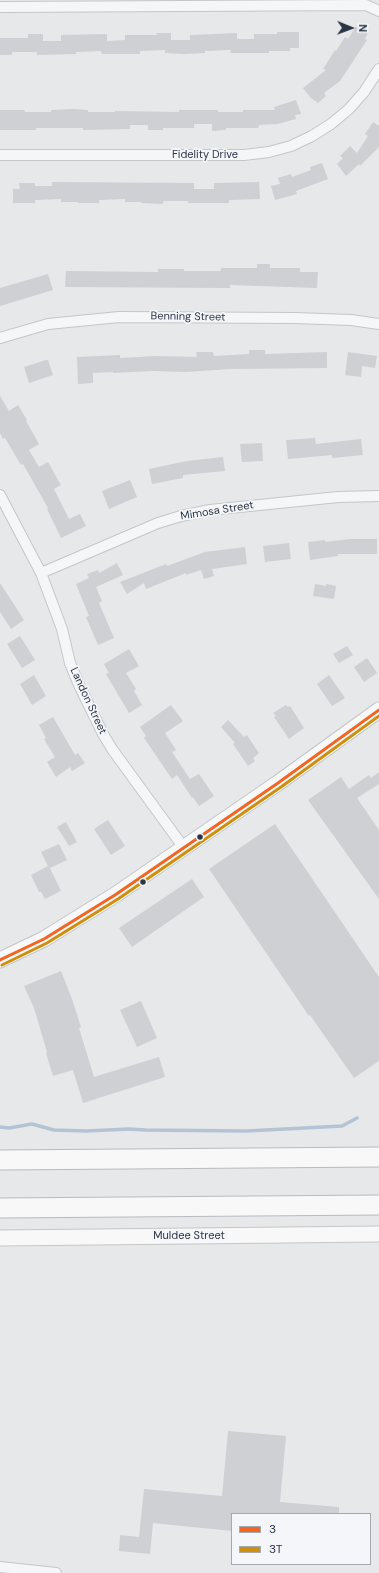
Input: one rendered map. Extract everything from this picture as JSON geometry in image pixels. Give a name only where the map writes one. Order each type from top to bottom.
[{"type":"highway","points":[[0,1160],[379,1157]]},
{"type":"highway","points":[[0,1208],[379,1205]]},
{"type":"street","points":[[0,7],[366,5],[379,11]]},
{"type":"street","name":"Fidelity Drive","points":[[0,155],[244,155],[269,152],[291,146],[312,136],[331,124],[349,109],[364,92],[379,69]]},
{"type":"street","name":"Benning Street","points":[[0,338],[48,324],[119,317],[295,318],[351,320],[379,324]]},
{"type":"street","name":"Landon Street","points":[[0,495],[41,573],[62,629],[70,663],[103,734],[116,755],[184,848]]},
{"type":"street","name":"Mimosa Street","points":[[41,573],[158,522],[181,516],[210,510],[338,497],[379,496]]},
{"type":"street","points":[[0,960],[44,939],[66,926],[184,848],[379,710]]},
{"type":"street","name":"Muldee Street","points":[[0,1238],[379,1234]]},
{"type":"street","points":[[0,1567],[56,1573]]},
{"type":"building","points":[[356,26],[368,33],[365,39],[367,40],[340,81],[324,93],[326,96],[318,103],[311,98],[303,88],[326,70],[323,69],[335,50],[336,51],[345,37],[348,39]]},
{"type":"building","points":[[277,32],[299,32],[299,48],[290,48],[290,51],[269,51],[269,53],[230,53],[231,50],[183,54],[165,53],[165,50],[140,51],[140,54],[102,54],[101,51],[76,52],[76,54],[37,55],[37,52],[12,52],[12,55],[0,55],[0,38],[28,38],[28,34],[43,34],[43,41],[61,41],[61,35],[107,34],[107,41],[125,40],[125,35],[157,35],[156,33],[171,33],[171,40],[190,40],[190,35],[237,33],[237,39],[254,39],[254,34],[277,34]]},
{"type":"building","points":[[296,100],[301,114],[295,115],[296,119],[277,124],[259,125],[258,128],[226,128],[226,130],[212,131],[212,124],[194,124],[194,128],[163,128],[163,130],[148,130],[148,125],[130,125],[130,129],[83,130],[83,128],[36,128],[36,130],[0,130],[0,110],[51,112],[51,110],[74,109],[88,110],[88,112],[179,112],[179,110],[218,110],[218,112],[243,112],[243,110],[275,110],[274,107]]},
{"type":"building","points":[[373,122],[379,126],[379,147],[360,166],[359,164],[346,176],[337,164],[343,158],[340,156],[350,146],[357,153],[368,136],[365,134]]},
{"type":"building","points":[[322,163],[328,179],[296,191],[297,194],[275,200],[271,186],[280,184],[278,178],[291,174],[292,177],[311,170],[310,167]]},
{"type":"building","points":[[52,182],[194,183],[194,189],[214,189],[214,183],[259,182],[260,199],[229,200],[229,203],[188,203],[188,201],[163,201],[163,204],[125,202],[125,199],[99,200],[99,203],[78,203],[61,202],[61,199],[35,200],[35,203],[13,203],[13,189],[20,189],[19,183],[35,183],[35,186],[52,186]]},
{"type":"building","points":[[257,264],[270,264],[270,268],[300,268],[300,272],[318,272],[317,288],[230,285],[230,288],[65,287],[66,271],[158,272],[158,269],[184,269],[184,271],[221,271],[221,268],[257,268]]},
{"type":"building","points":[[48,274],[53,290],[0,306],[0,288]]},
{"type":"building","points":[[249,350],[265,350],[265,354],[327,352],[327,368],[93,373],[93,383],[78,384],[77,357],[120,355],[120,358],[156,356],[197,357],[196,352],[213,352],[214,356],[249,354]]},
{"type":"building","points":[[348,352],[377,356],[375,368],[362,366],[361,377],[345,375]]},
{"type":"building","points":[[48,360],[53,375],[29,383],[24,367]]},
{"type":"building","points":[[0,396],[9,411],[18,405],[27,420],[26,421],[39,444],[29,450],[39,467],[48,462],[61,485],[54,489],[69,519],[80,514],[86,526],[61,538],[47,509],[48,508],[23,464],[21,465],[5,438],[3,439],[0,433]]},
{"type":"building","points":[[315,438],[316,444],[361,439],[363,455],[332,458],[332,455],[288,459],[286,440]]},
{"type":"building","points":[[262,443],[263,461],[242,462],[240,444]]},
{"type":"building","points":[[223,457],[225,471],[183,475],[183,478],[152,484],[149,469],[187,461]]},
{"type":"building","points":[[130,480],[137,497],[109,509],[102,491]]},
{"type":"building","points":[[349,539],[377,539],[377,554],[338,554],[338,556],[310,560],[308,542],[325,540],[325,542]]},
{"type":"building","points":[[289,543],[291,559],[265,562],[263,546]]},
{"type":"building","points":[[245,547],[247,564],[212,569],[214,576],[204,579],[201,570],[186,575],[186,573],[146,589],[144,583],[127,594],[120,582],[166,564],[167,566],[205,552]]},
{"type":"building","points":[[117,563],[123,575],[96,587],[102,601],[99,603],[114,638],[98,645],[86,617],[89,616],[76,584],[89,578],[87,574],[98,570],[99,573]]},
{"type":"building","points":[[0,583],[24,620],[11,629],[0,612]]},
{"type":"building","points":[[315,584],[336,586],[334,599],[313,596]]},
{"type":"building","points":[[20,636],[35,660],[22,668],[7,644]]},
{"type":"building","points":[[347,646],[353,655],[339,663],[333,654]]},
{"type":"building","points":[[129,649],[139,666],[126,673],[136,689],[134,691],[142,705],[129,713],[106,674],[109,673],[104,664]]},
{"type":"building","points":[[367,658],[377,673],[364,682],[354,667]]},
{"type":"building","points":[[34,675],[46,696],[32,705],[20,684]]},
{"type":"building","points":[[329,675],[345,698],[332,706],[317,684]]},
{"type":"building","points":[[171,705],[183,721],[165,733],[176,750],[172,752],[190,779],[199,774],[214,796],[199,806],[177,775],[172,779],[144,738],[146,736],[140,727]]},
{"type":"building","points":[[286,705],[288,707],[290,706],[304,728],[289,739],[274,717],[276,716],[273,713]]},
{"type":"building","points":[[53,717],[75,755],[78,753],[85,763],[72,771],[70,767],[56,777],[47,762],[55,757],[44,739],[46,738],[39,725]]},
{"type":"building","points":[[228,720],[244,737],[247,735],[259,753],[253,758],[255,761],[248,766],[233,744],[235,743],[221,727]]},
{"type":"building","points":[[379,772],[379,784],[357,798],[379,830],[379,899],[308,800],[341,777],[349,789],[369,775],[371,778]]},
{"type":"building","points":[[108,820],[125,846],[111,855],[94,829]]},
{"type":"building","points":[[66,822],[77,842],[69,846],[57,827]]},
{"type":"building","points":[[275,824],[379,977],[379,1061],[354,1078],[310,1015],[309,1016],[209,869]]},
{"type":"building","points":[[59,844],[67,860],[50,868],[61,891],[45,899],[41,892],[39,892],[31,875],[48,866],[41,852]]},
{"type":"building","points":[[192,879],[204,897],[132,947],[119,928]]},
{"type":"building","points":[[61,971],[81,1027],[79,1028],[94,1077],[159,1057],[165,1077],[83,1103],[73,1070],[53,1076],[34,1008],[24,986]]},
{"type":"building","points":[[141,1001],[157,1038],[137,1047],[120,1010]]},
{"type":"building","points":[[228,1431],[286,1436],[280,1502],[339,1507],[339,1513],[231,1513],[231,1531],[153,1523],[150,1554],[119,1551],[120,1535],[139,1537],[144,1489],[222,1496]]},
{"type":"waterway","points":[[0,1127],[9,1128],[32,1124],[54,1130],[86,1131],[129,1129],[247,1131],[342,1126],[357,1118]]},
{"type":"transit line","name":"3","points":[[0,960],[44,939],[115,895],[278,783],[379,710]]},
{"type":"transit line","name":"3T","points":[[2,965],[47,943],[118,899],[281,787],[379,716]]}]
